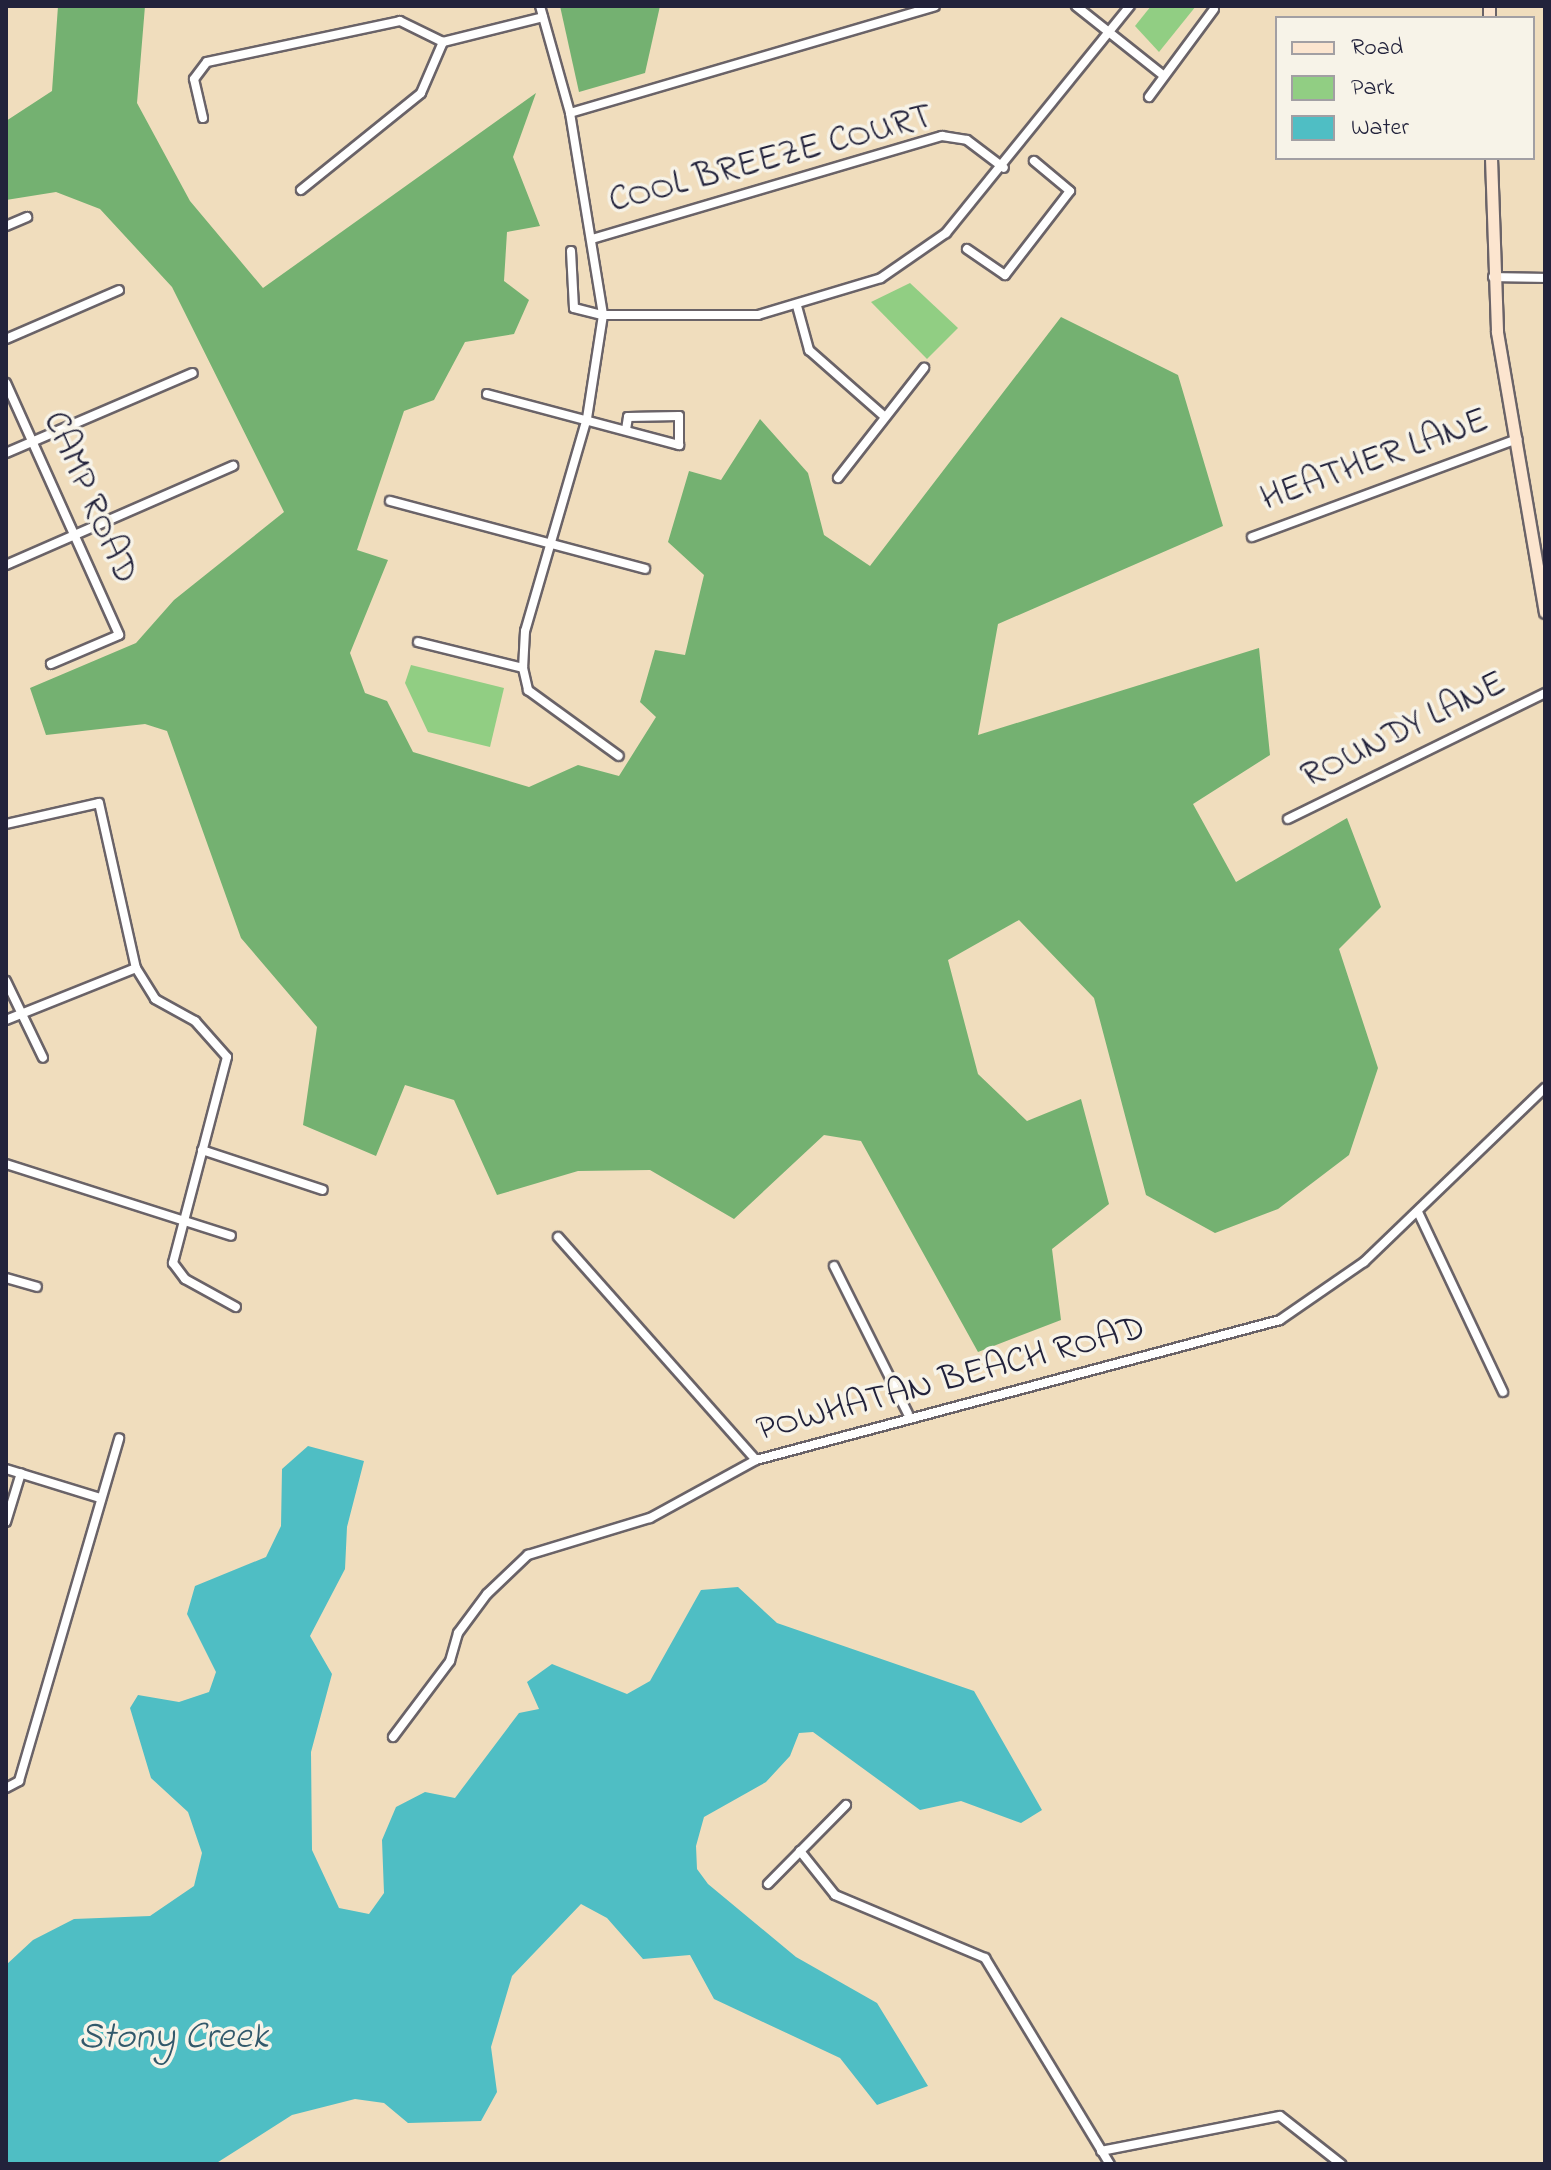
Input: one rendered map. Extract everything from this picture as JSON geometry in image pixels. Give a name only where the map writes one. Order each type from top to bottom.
[{"type":"main road","points":[[1491,160],[1493,277],[1545,612]]},
{"type":"street","points":[[540,6],[570,113],[603,315],[587,418],[525,631],[523,668],[528,690],[619,756]]},
{"type":"street","points":[[570,113],[935,6]]},
{"type":"street","points":[[1076,6],[1164,76]]},
{"type":"street","points":[[571,251],[574,308],[603,315],[758,315],[797,306],[881,278],[946,233],[1004,168],[1130,6]]},
{"type":"street","points":[[1149,97],[1214,9]]},
{"type":"street","points":[[203,118],[194,79],[207,62],[400,21],[443,42],[543,17]]},
{"type":"street","points":[[301,190],[421,93],[443,42]]},
{"type":"street","name":"COOL BREEZE COURT","points":[[592,239],[942,136],[967,140],[1004,168]]},
{"type":"street","points":[[967,249],[1005,275],[1070,191],[1034,161]]},
{"type":"street","points":[[6,226],[27,217]]},
{"type":"street","points":[[1493,277],[1545,278]]},
{"type":"street","points":[[6,339],[119,290]]},
{"type":"street","points":[[797,306],[809,350],[885,417]]},
{"type":"street","points":[[838,478],[924,368]]},
{"type":"street","points":[[6,453],[193,373]]},
{"type":"street","name":"CAMP ROAD","points":[[6,383],[119,635],[51,664]]},
{"type":"street","points":[[487,394],[587,418],[679,445],[679,416],[628,417],[626,429]]},
{"type":"street","name":"HEATHER LANE","points":[[1252,537],[1517,439]]},
{"type":"street","points":[[6,565],[74,538],[233,466]]},
{"type":"street","points":[[390,501],[645,569]]},
{"type":"street","points":[[418,642],[523,668]]},
{"type":"street","name":"ROUNDY LANE","points":[[1288,819],[1545,693]]},
{"type":"street","points":[[6,824],[99,803],[136,968],[155,999],[195,1021],[227,1057],[181,1220],[173,1263],[185,1279],[236,1307]]},
{"type":"street","points":[[6,1020],[136,968]]},
{"type":"street","points":[[6,981],[43,1058]]},
{"type":"street","name":"POWHATAN BEACH ROAD","points":[[393,1737],[450,1661],[473,1614],[528,1555],[650,1518],[756,1460],[908,1414],[1280,1320],[1316,1300],[1418,1212],[1545,1088]]},
{"type":"street","points":[[202,1150],[323,1190]]},
{"type":"street","points":[[6,1164],[231,1236]]},
{"type":"street","points":[[1418,1212],[1503,1392]]},
{"type":"street","points":[[558,1237],[756,1460]]},
{"type":"street","points":[[834,1266],[908,1414]]},
{"type":"street","points":[[6,1278],[37,1287]]},
{"type":"street","points":[[6,1788],[19,1781],[119,1438]]},
{"type":"street","points":[[6,1469],[100,1498]]},
{"type":"street","points":[[6,1522],[21,1473]]},
{"type":"street","points":[[768,1884],[846,1805]]},
{"type":"street","points":[[800,1851],[816,1880],[835,1895],[985,1958],[1110,2164]]},
{"type":"street","points":[[1101,2151],[1280,2116],[1341,2164]]},
{"type":"green space","points":[[58,6],[145,6],[137,103],[190,201],[263,288],[536,93],[513,157],[540,226],[507,232],[504,281],[529,300],[514,334],[465,342],[434,400],[404,411],[357,550],[388,560],[350,653],[365,693],[387,701],[413,752],[529,787],[578,765],[619,776],[656,717],[640,702],[655,650],[685,655],[704,575],[668,542],[689,471],[721,480],[760,419],[808,473],[824,535],[870,566],[1061,317],[1178,375],[1223,526],[998,624],[978,735],[1259,648],[1270,755],[1193,804],[1236,882],[1347,818],[1381,907],[1339,949],[1378,1068],[1349,1155],[1278,1209],[1215,1233],[1146,1195],[1094,998],[1019,920],[948,960],[978,1074],[1027,1121],[1081,1099],[1109,1204],[1052,1249],[1061,1320],[978,1352],[861,1141],[824,1135],[734,1219],[650,1170],[578,1171],[497,1195],[454,1100],[405,1085],[376,1156],[303,1125],[317,1027],[241,938],[167,731],[145,724],[46,735],[30,688],[136,643],[174,600],[284,512],[172,287],[100,209],[56,192],[6,200],[6,121],[52,91]]},
{"type":"green space","points":[[560,6],[660,6],[645,73],[579,92]]},
{"type":"green space","points":[[1151,6],[1196,6],[1159,52],[1135,26]]},
{"type":"green space","points":[[910,283],[958,328],[927,359],[871,302]]},
{"type":"green space","points":[[411,665],[504,688],[490,747],[428,732],[405,683]]},
{"type":"water","name":"Stony Creek","points":[[308,1446],[364,1461],[347,1527],[345,1569],[310,1636],[332,1674],[311,1752],[312,1850],[339,1908],[369,1914],[384,1893],[382,1840],[396,1807],[425,1792],[455,1798],[519,1713],[539,1709],[527,1682],[552,1664],[627,1694],[650,1681],[701,1590],[738,1587],[777,1623],[974,1691],[1042,1810],[1021,1823],[961,1801],[920,1810],[813,1732],[799,1733],[790,1756],[766,1782],[704,1817],[696,1846],[697,1869],[708,1884],[796,1957],[877,2003],[928,2086],[877,2105],[840,2058],[714,1999],[690,1955],[643,1959],[607,1918],[581,1904],[512,1976],[491,2047],[497,2092],[481,2121],[408,2123],[384,2103],[355,2099],[292,2115],[215,2164],[6,2164],[6,1965],[33,1940],[74,1919],[150,1916],[194,1886],[202,1853],[188,1812],[151,1778],[130,1708],[138,1695],[179,1702],[209,1692],[216,1672],[187,1614],[195,1586],[266,1557],[281,1526],[282,1469]]}]
